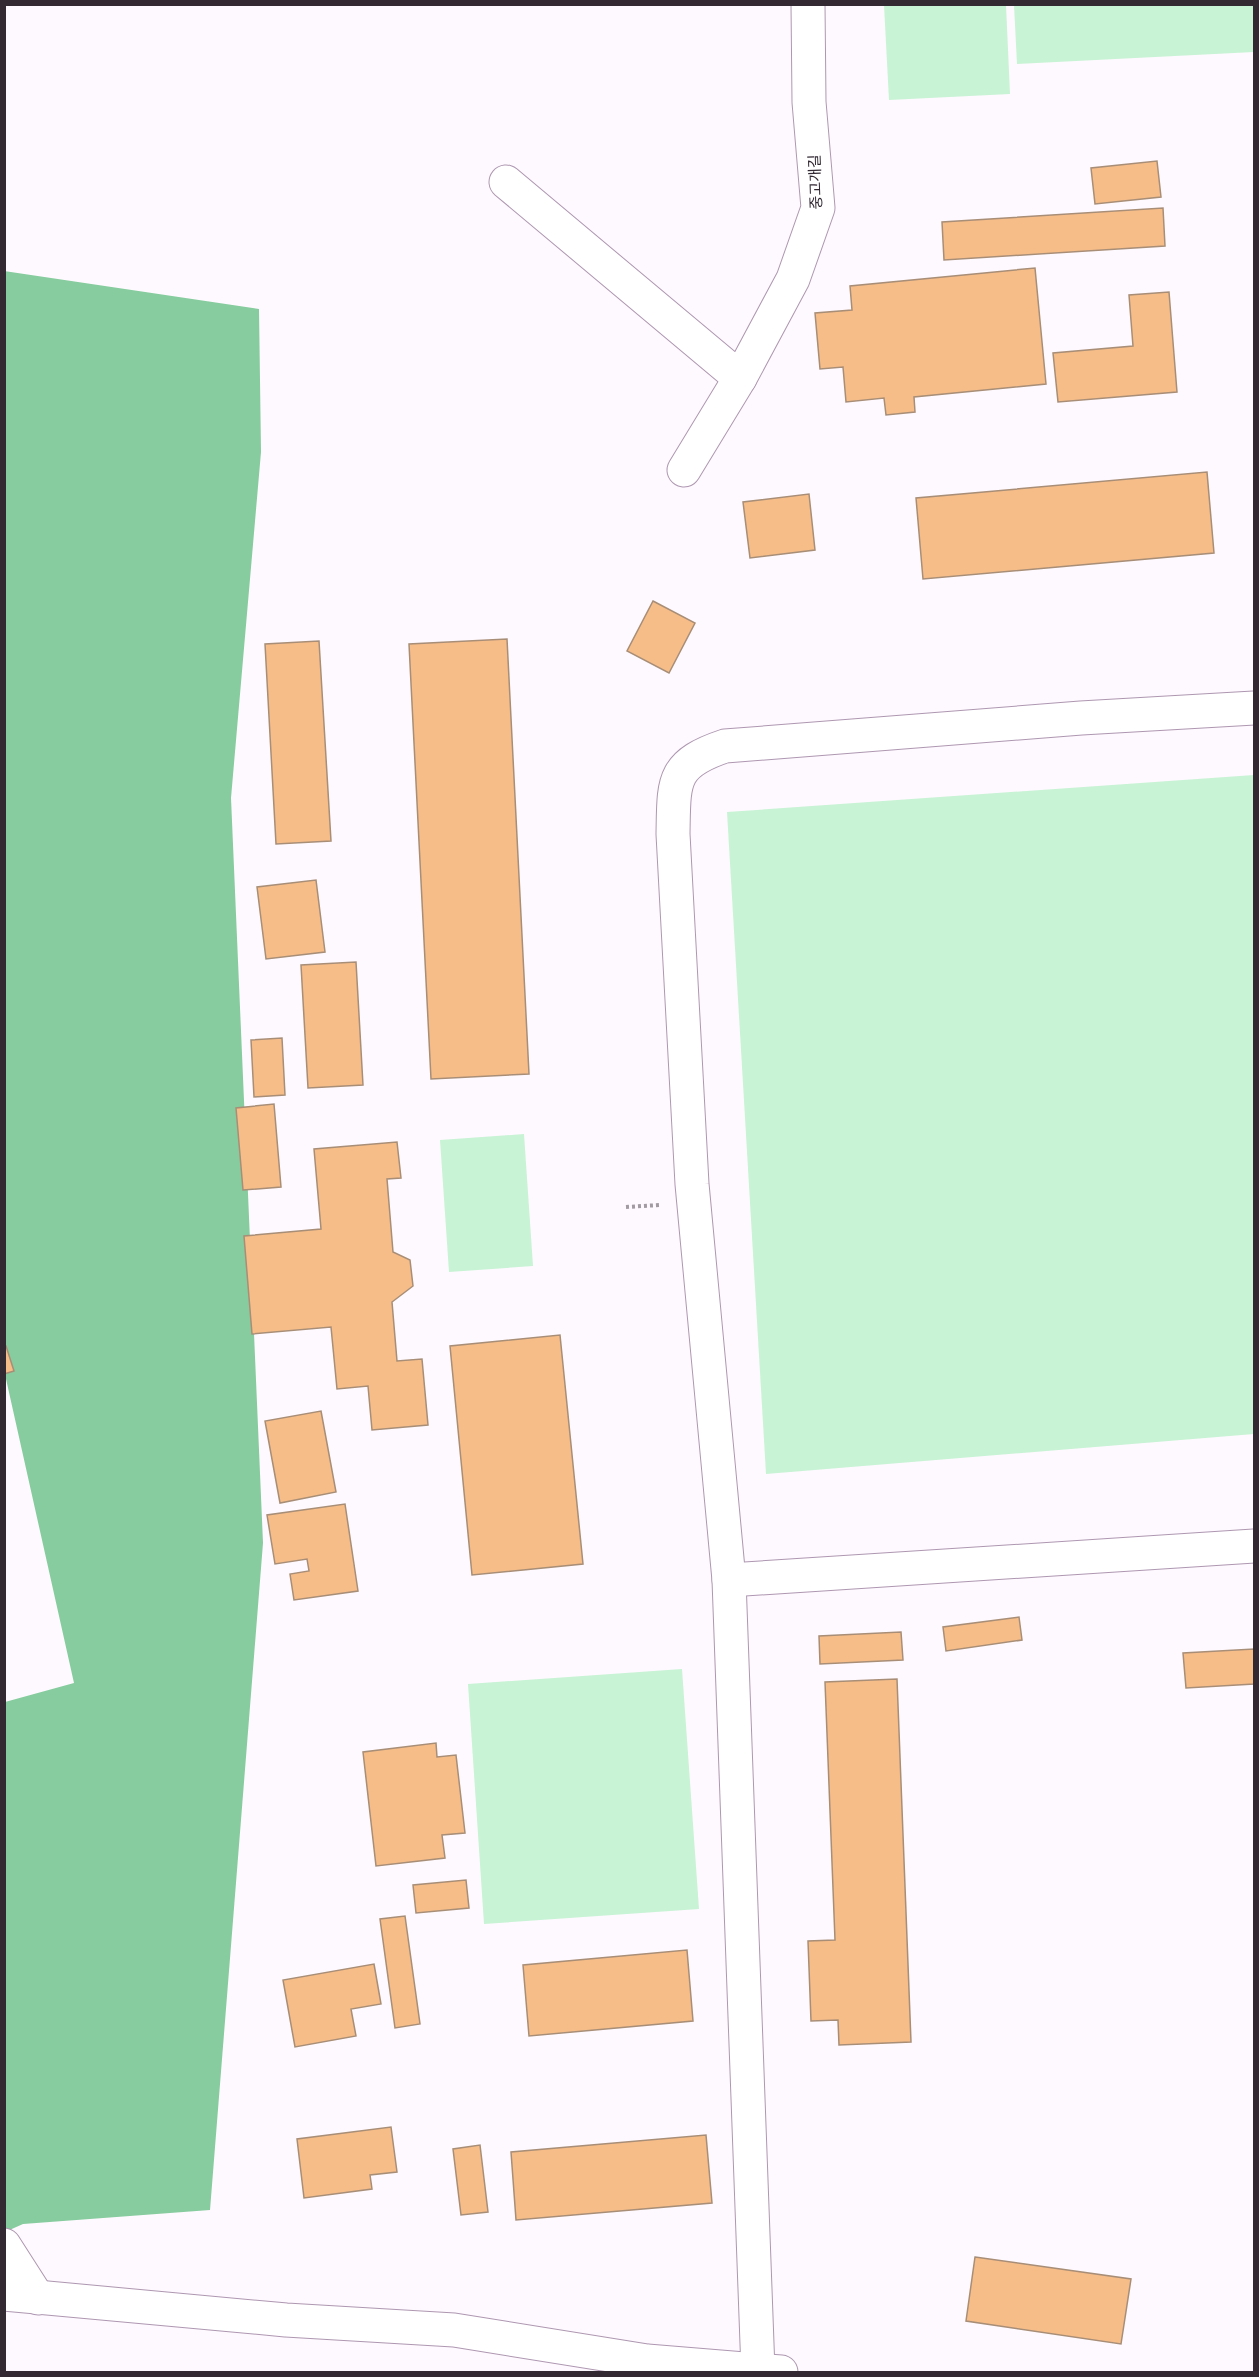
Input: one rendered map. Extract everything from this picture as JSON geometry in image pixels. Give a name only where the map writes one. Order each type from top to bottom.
[{"type":"street","name":"중고개길","points":[[684,470],[740,378],[793,279],[818,208],[808,102],[808,4]]},
{"type":"street","points":[[506,182],[740,378]]},
{"type":"street","points":[[4,2294],[286,2320],[454,2330],[647,2361],[769,2372],[729,1580],[692,1184],[675,857],[674,801],[677,780],[687,763],[725,746],[1081,718],[1254,708]]},
{"type":"street","points":[[729,1580],[1254,1546]]},
{"type":"street","points":[[4,2245],[38,2298]]},
{"type":"green space","points":[[884,5],[1006,5],[1010,94],[889,100]]},
{"type":"green space","points":[[1014,5],[1254,5],[1254,52],[1017,64]]},
{"type":"green space","points":[[4,271],[259,309],[261,452],[231,798],[263,1543],[210,2210],[23,2224],[5,2232],[5,1702],[74,1683],[4,1370]]},
{"type":"green space","points":[[1254,775],[1254,1434],[766,1474],[727,812]]},
{"type":"green space","points":[[524,1134],[533,1266],[449,1272],[440,1140]]},
{"type":"green space","points":[[682,1669],[699,1909],[484,1924],[468,1684]]},
{"type":"building","points":[[1157,161],[1161,197],[1095,204],[1091,168]]},
{"type":"building","points":[[1163,208],[1165,246],[944,260],[942,222]]},
{"type":"building","points":[[1035,268],[1046,384],[914,397],[915,412],[886,415],[884,398],[846,402],[843,367],[820,369],[815,313],[852,310],[850,286]]},
{"type":"building","points":[[1169,292],[1177,392],[1058,402],[1053,353],[1133,346],[1129,295]]},
{"type":"building","points":[[1207,472],[1214,553],[923,579],[916,498]]},
{"type":"building","points":[[809,494],[815,550],[750,558],[743,502]]},
{"type":"building","points":[[653,601],[695,623],[669,673],[627,651]]},
{"type":"building","points":[[507,639],[529,1074],[431,1079],[409,644]]},
{"type":"building","points":[[319,641],[331,841],[276,844],[265,644]]},
{"type":"building","points":[[316,880],[325,952],[266,959],[257,887]]},
{"type":"building","points":[[356,962],[363,1085],[308,1088],[301,965]]},
{"type":"building","points":[[282,1038],[285,1095],[254,1097],[251,1040]]},
{"type":"building","points":[[274,1104],[281,1187],[243,1190],[236,1108]]},
{"type":"building","points":[[397,1142],[401,1178],[387,1179],[393,1252],[410,1260],[413,1286],[392,1302],[397,1361],[422,1359],[428,1425],[372,1430],[368,1386],[337,1389],[331,1327],[252,1334],[244,1236],[321,1229],[314,1149]]},
{"type":"building","points":[[560,1335],[583,1564],[472,1575],[450,1346]]},
{"type":"building","points":[[4,1346],[6,1346],[14,1371],[4,1374]]},
{"type":"building","points":[[321,1411],[336,1492],[280,1503],[265,1421]]},
{"type":"building","points":[[345,1504],[358,1591],[294,1600],[290,1574],[309,1571],[307,1559],[275,1564],[267,1515]]},
{"type":"building","points":[[1019,1617],[1022,1640],[946,1651],[943,1627]]},
{"type":"building","points":[[901,1632],[903,1660],[820,1664],[819,1636]]},
{"type":"building","points":[[1254,1649],[1254,1684],[1186,1688],[1183,1653]]},
{"type":"building","points":[[897,1679],[911,2042],[839,2045],[838,2020],[811,2021],[808,1941],[835,1940],[825,1682]]},
{"type":"building","points":[[436,1743],[437,1757],[456,1755],[465,1833],[442,1835],[445,1858],[376,1866],[363,1752]]},
{"type":"building","points":[[466,1880],[469,1908],[416,1913],[413,1885]]},
{"type":"building","points":[[405,1916],[420,2024],[395,2028],[380,1919]]},
{"type":"building","points":[[687,1950],[693,2021],[529,2036],[523,1965]]},
{"type":"building","points":[[374,1964],[381,2004],[351,2009],[356,2036],[295,2047],[283,1980]]},
{"type":"building","points":[[391,2127],[397,2172],[370,2175],[372,2189],[304,2198],[297,2139]]},
{"type":"building","points":[[706,2135],[712,2203],[516,2220],[511,2152]]},
{"type":"building","points":[[480,2145],[488,2212],[461,2215],[453,2149]]},
{"type":"building","points":[[975,2257],[1131,2279],[1121,2344],[966,2321]]}]
